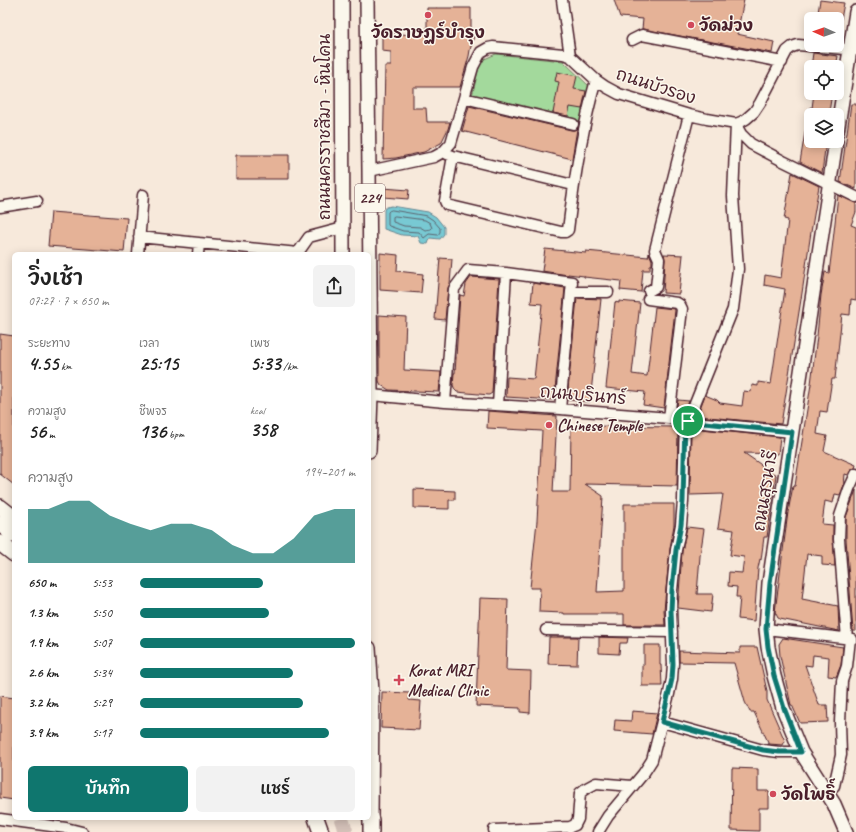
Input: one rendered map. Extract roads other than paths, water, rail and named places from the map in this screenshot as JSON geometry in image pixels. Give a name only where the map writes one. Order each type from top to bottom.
[{"type":"highway","points":[[0,508],[12,517]]},
{"type":"highway","points":[[0,524],[12,533]]},
{"type":"highway","points":[[0,543],[12,552]]},
{"type":"highway","points":[[317,820],[321,832]]},
{"type":"main road","name":"ถนนนครราชสีมา - หินโคน","points":[[342,0],[343,252]]},
{"type":"main road","name":"224","points":[[367,0],[369,252]]},
{"type":"main road","points":[[842,108],[853,50],[856,12]]},
{"type":"main road","name":"ถนนสุรนารี","points":[[835,148],[770,583],[766,629],[774,676],[784,708],[801,752],[834,804],[846,832]]},
{"type":"main road","points":[[371,677],[371,822]]},
{"type":"street","points":[[369,171],[434,157],[443,152],[450,143],[474,67],[481,52],[493,47],[570,56],[562,0]]},
{"type":"street","points":[[632,40],[642,35],[782,62]]},
{"type":"street","points":[[736,124],[746,119],[754,112],[787,51],[792,47],[798,45],[853,50]]},
{"type":"street","name":"ถนนบัวรอง","points":[[570,56],[596,80],[620,94],[689,115],[736,124]]},
{"type":"street","points":[[453,156],[445,201],[447,205],[565,232],[568,230],[574,185],[591,98],[596,80]]},
{"type":"street","points":[[464,98],[573,124]]},
{"type":"street","points":[[669,418],[682,309],[677,303],[649,295],[656,287],[659,259],[655,250],[689,115]]},
{"type":"street","points":[[736,124],[741,134],[751,144],[856,197]]},
{"type":"street","points":[[598,832],[608,816],[643,774],[652,760],[672,679],[672,590],[683,501],[686,421],[733,309],[738,269],[733,196],[736,124]]},
{"type":"street","points":[[443,152],[453,156],[574,185]]},
{"type":"street","points":[[138,252],[143,194]]},
{"type":"street","points":[[0,207],[37,200]]},
{"type":"street","points":[[298,252],[309,238],[343,228]]},
{"type":"street","points":[[140,237],[287,252]]},
{"type":"street","points":[[198,252],[199,243]]},
{"type":"street","points":[[445,402],[454,289],[468,270],[506,273],[572,282],[560,409]]},
{"type":"street","points":[[498,405],[506,273]]},
{"type":"street","points":[[571,292],[608,292]]},
{"type":"street","name":"ถนนบุรินทร์","points":[[371,395],[445,402],[560,409],[669,418],[792,432]]},
{"type":"street","points":[[827,793],[834,786],[841,755],[840,722],[842,681],[847,666],[851,639],[840,539],[840,516],[849,489],[856,474]]},
{"type":"street","points":[[766,629],[851,639]]},
{"type":"street","points":[[546,630],[672,632]]},
{"type":"street","points":[[662,722],[763,750],[801,752]]},
{"type":"street","points":[[494,830],[570,827],[575,825],[578,819],[580,793],[585,789],[596,783],[632,786]]},
{"type":"street","points":[[0,819],[66,828],[82,832]]},
{"type":"water","points":[[392,206],[428,212],[436,217],[444,227],[444,234],[440,239],[430,238],[428,244],[421,243],[418,236],[402,235],[384,229],[384,209]]},
{"type":"tunnel","points":[[342,820],[346,832]]},
{"type":"place","name":"วัดราษฏร์บำรุง","points":[[428,15]]},
{"type":"place","name":"วัดม่วง","points":[[691,25]]},
{"type":"place","name":"Chinese Temple","points":[[549,425]]},
{"type":"place","name":"Korat MRI Medical Clinic","points":[[399,680]]},
{"type":"place","name":"วัดโพธิ์","points":[[773,794]]}]
